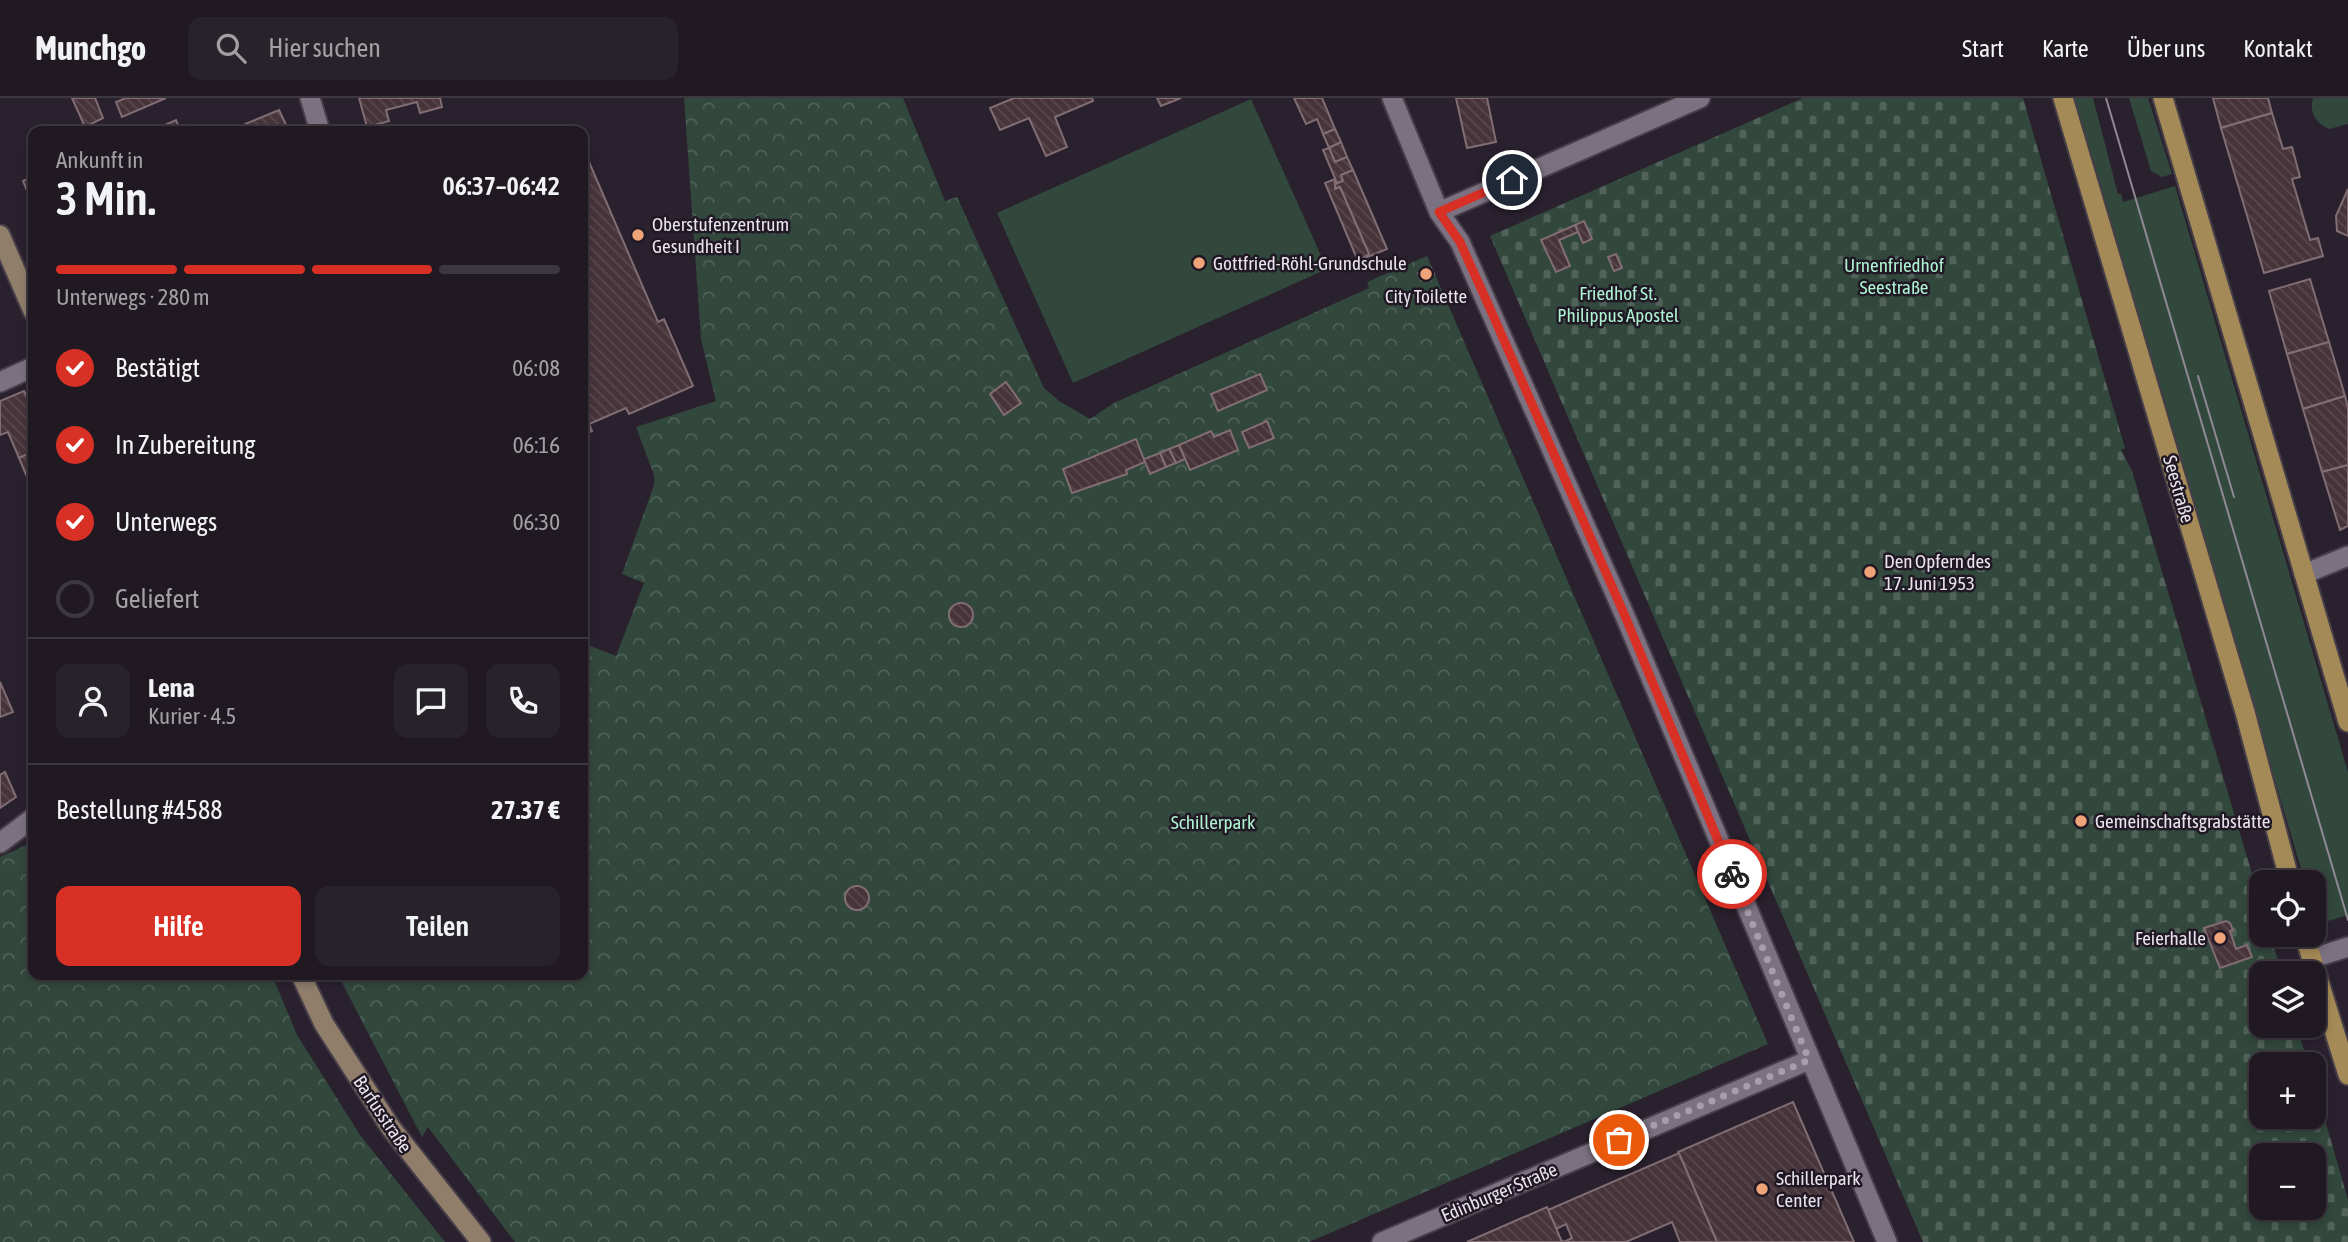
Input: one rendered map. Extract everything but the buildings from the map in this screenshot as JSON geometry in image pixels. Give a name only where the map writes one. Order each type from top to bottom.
[{"type":"main road","name":"Seestraße","points":[[2063,98],[2245,712],[2287,870]]},
{"type":"main road","points":[[2163,98],[2348,722]]},
{"type":"main road","points":[[0,235],[28,299]]},
{"type":"main road","points":[[2308,947],[2348,1074]]},
{"type":"main road","name":"Barfusstraße","points":[[303,980],[324,1024],[383,1117],[415,1162],[481,1242]]},
{"type":"street","points":[[310,98],[318,126]]},
{"type":"street","points":[[1392,98],[1439,212],[1460,242],[1625,616],[1887,1242]]},
{"type":"street","points":[[1439,212],[1700,98]]},
{"type":"street","points":[[0,382],[28,369]]},
{"type":"street","points":[[2304,574],[2348,556]]},
{"type":"street","points":[[0,843],[28,822]]},
{"type":"street","points":[[2312,958],[2348,947]]},
{"type":"street","name":"Edinburger Straße","points":[[1382,1242],[1809,1060]]},
{"type":"green space","name":"Schillerpark","points":[[684,98],[903,98],[945,201],[957,197],[1044,388],[1059,401],[1090,419],[1114,403],[1369,288],[1367,282],[1427,256],[1768,1044],[1309,1242],[515,1242],[428,1127],[422,1137],[341,980],[588,980],[588,645],[616,656],[644,583],[622,574],[654,485],[654,475],[636,427],[716,401],[701,339]]},
{"type":"green space","name":"Urnenfriedhof Seestraße","points":[[1803,98],[2023,98],[2125,448],[2121,450],[2132,471],[2251,870],[2249,947],[2274,947],[2278,961],[2249,961],[2249,1038],[2300,1038],[2305,1052],[2249,1052],[2249,1129],[2326,1129],[2326,1124],[2348,1200],[2348,1242],[1923,1242],[1490,236]]},
{"type":"green space","points":[[2073,98],[2093,98],[2118,194],[2121,194],[2123,202],[2175,186],[2348,772],[2348,915],[2326,922],[2326,870],[2301,870]]},
{"type":"green space","points":[[2129,98],[2148,98],[2172,174],[2162,177],[2151,171]]},
{"type":"green space","points":[[2313,98],[2348,98],[2348,124],[2329,129],[2320,124],[2313,113]]},
{"type":"green space","points":[[1251,99],[1327,269],[1073,383],[997,213]]},
{"type":"green space","points":[[28,844],[28,980],[274,980],[297,1035],[360,1135],[445,1242],[0,1242],[0,857]]},
{"type":"tram line","points":[[2106,98],[2348,920]]},
{"type":"tram line","points":[[2198,376],[2234,497]]},
{"type":"way so far","points":[[1619,1140],[1809,1060],[1732,874]]},
{"type":"place","name":"Oberstufenzentrum Gesundheit I","points":[[638,235]]},
{"type":"place","name":"Gottfried-Röhl-Grundschule","points":[[1199,263]]},
{"type":"place","name":"City Toilette","points":[[1426,274]]},
{"type":"place","name":"Den Opfern des 17. Juni 1953","points":[[1870,572]]},
{"type":"place","name":"Gemeinschaftsgrabstätte","points":[[2081,821]]},
{"type":"place","name":"Feierhalle","points":[[2220,938]]},
{"type":"place","name":"Schillerpark Center","points":[[1762,1189]]},
{"type":"route","points":[[1512,180],[1439,212],[1460,242],[1488,304],[1625,616],[1732,874]]},
{"type":"park label","name":"Friedhof St. Philippus Apostel","points":[[1618,304]]}]
